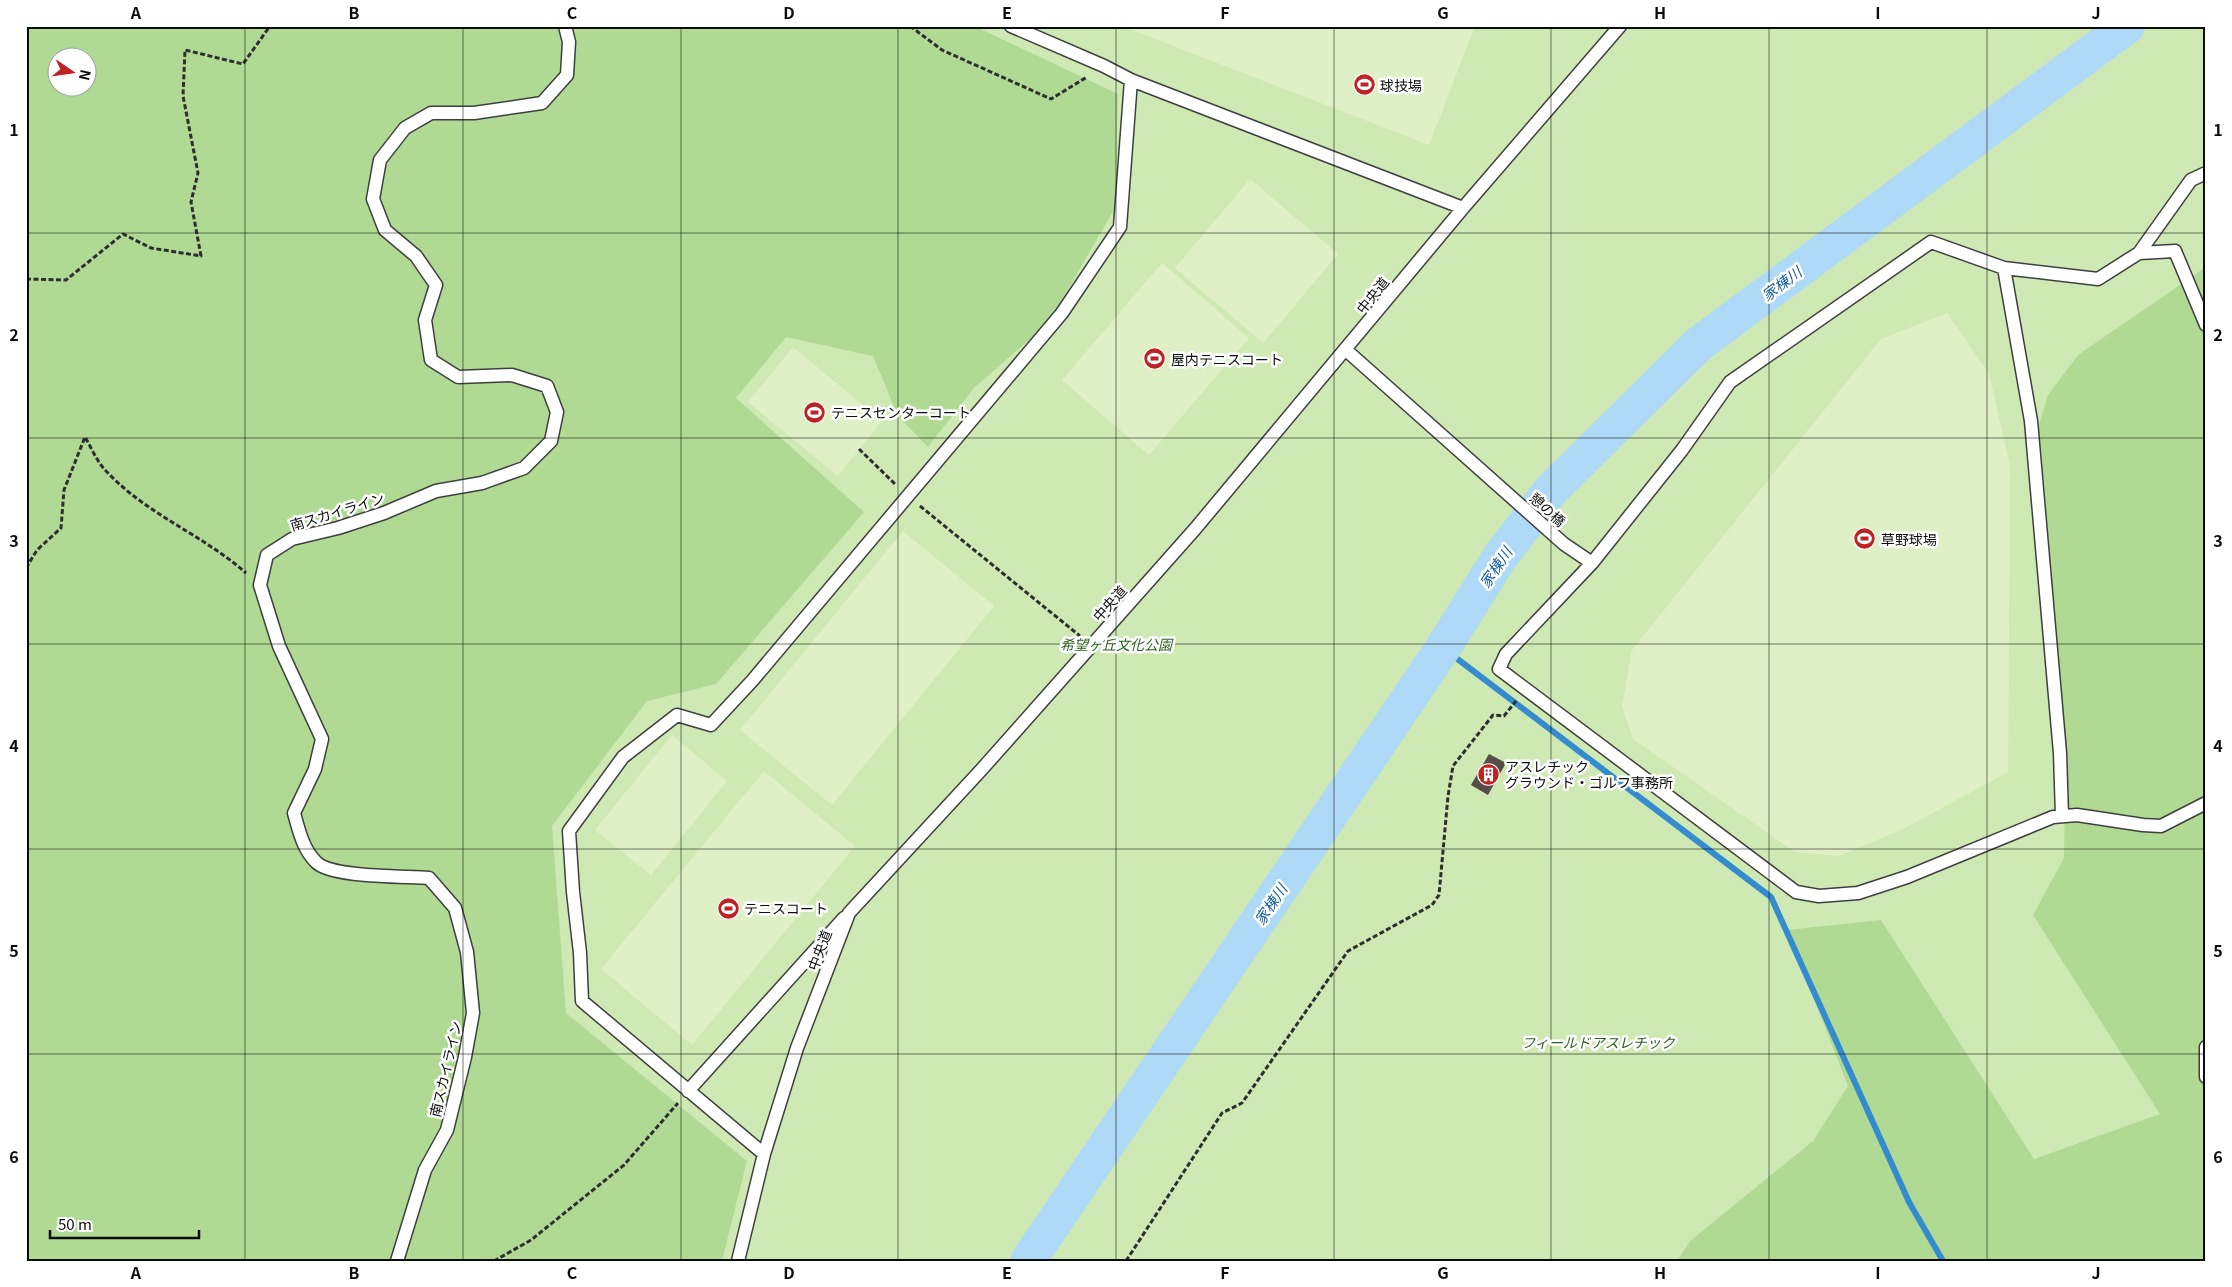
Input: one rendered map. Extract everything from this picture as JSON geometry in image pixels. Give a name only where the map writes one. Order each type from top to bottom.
[{"type":"lane","name":"南スカイライン","points":[[397,1261],[425,1170],[447,1130],[465,1057],[473,1013],[467,952],[454,908],[429,878],[342,873],[317,864],[303,843],[294,814],[315,769],[322,739],[278,646],[260,585],[267,555],[292,539],[338,528],[384,513],[436,491],[482,484],[524,468],[551,441],[557,412],[547,386],[512,375],[458,377],[431,360],[425,320],[436,285],[416,256],[385,230],[373,199],[380,160],[405,128],[431,113],[474,113],[542,103],[567,75],[569,42],[564,26]]},
{"type":"lane","points":[[1011,26],[1104,66],[1131,80],[1463,208]]},
{"type":"lane","name":"中央道","points":[[738,1261],[764,1154],[797,1048],[849,912],[982,769],[1195,529],[1463,208],[1620,26]]},
{"type":"lane","points":[[764,1154],[582,1001],[580,953],[572,892],[569,831],[623,757],[660,726],[677,715],[711,725],[752,681],[909,497],[1062,313],[1120,227],[1131,80]]},
{"type":"lane","points":[[2206,173],[2191,180],[2139,253],[2098,280],[2004,268],[1931,242],[1730,382],[1682,450],[1592,563],[1506,654],[1499,669],[1796,892],[1820,896],[1858,893],[1907,877],[2053,817],[2078,815],[2143,826],[2161,826],[2206,803]]},
{"type":"lane","points":[[2139,253],[2175,251],[2206,325]]},
{"type":"lane","points":[[2004,268],[2031,420],[2059,743],[2062,816]]},
{"type":"lane","name":"憩の橋","points":[[1346,350],[1564,544],[1592,563]]},
{"type":"lane","points":[[688,1091],[849,912]]},
{"type":"lane","points":[[2206,1047],[2206,1077]]},
{"type":"path","points":[[26,280],[66,280],[123,234],[151,248],[201,256],[191,202],[198,173],[183,96],[184,50],[242,64],[270,26]]},
{"type":"path","points":[[910,26],[942,50],[1051,99],[1104,66]]},
{"type":"path","points":[[26,568],[37,550],[61,528],[64,490],[85,438],[106,472],[146,507],[224,553],[260,585]]},
{"type":"path","points":[[859,449],[909,497],[1092,645]]},
{"type":"path","points":[[1126,1261],[1222,1112],[1242,1103],[1348,951],[1432,905],[1439,895],[1448,796],[1453,766],[1493,715],[1504,716],[1526,689]]},
{"type":"path","points":[[494,1261],[531,1240],[624,1165],[688,1091]]},
{"type":"green space","name":"希望ヶ丘文化公園","points":[[26,26],[2206,26],[2206,1261],[26,1261]]},
{"type":"green space","points":[[26,26],[974,26],[1118,94],[1115,208],[1059,305],[1031,338],[974,388],[928,447],[898,416],[873,356],[786,337],[736,398],[864,512],[716,684],[647,701],[552,826],[566,1013],[747,1161],[722,1261],[26,1261]]},
{"type":"green space","name":"球技場","points":[[1122,26],[1475,26],[1429,145]]},
{"type":"green space","points":[[1250,179],[1338,254],[1263,343],[1175,268]]},
{"type":"green space","name":"屋内テニスコート","points":[[1162,263],[1249,338],[1149,455],[1062,380]]},
{"type":"green space","points":[[2206,267],[2206,1261],[1677,1261],[1690,1241],[1813,1141],[1848,1086],[1787,930],[1881,920],[2034,1159],[2160,1114],[2033,915],[2064,858],[2065,792],[2030,455],[2048,395],[2078,355]]},
{"type":"green space","name":"草野球場","points":[[1947,313],[1989,374],[2010,466],[2008,772],[1905,828],[1839,856],[1795,852],[1633,739],[1622,706],[1632,650],[1881,339]]},
{"type":"green space","name":"テニスセンターコート","points":[[793,347],[882,421],[838,476],[748,402]]},
{"type":"green space","points":[[903,531],[994,606],[832,805],[740,730]]},
{"type":"green space","points":[[672,735],[727,781],[651,875],[595,830]]},
{"type":"green space","name":"テニスコート","points":[[764,771],[855,846],[692,1045],[601,969]]},
{"type":"building","name":"アスレチック グラウンド・ゴルフ事務所","points":[[1489,754],[1506,763],[1488,795],[1471,785]]},
{"type":"waterway","name":"家棟川","points":[[1028,1261],[1443,648],[1500,557],[1552,489],[1699,344],[2127,26]]},
{"type":"waterway","points":[[1443,648],[1771,897],[1909,1202],[1943,1261]]},
{"type":"place","name":"球技場","points":[[1364,85]]},
{"type":"place","name":"屋内テニスコート","points":[[1155,359]]},
{"type":"place","name":"テニスセンターコート","points":[[815,412]]},
{"type":"place","name":"草野球場","points":[[1865,539]]},
{"type":"place","name":"アスレチック グラウンド・ゴルフ事務所","points":[[1489,774]]},
{"type":"place","name":"テニスコート","points":[[728,908]]},
{"type":"park label","name":"フィールドアスレチック","points":[[1598,1042]]}]
